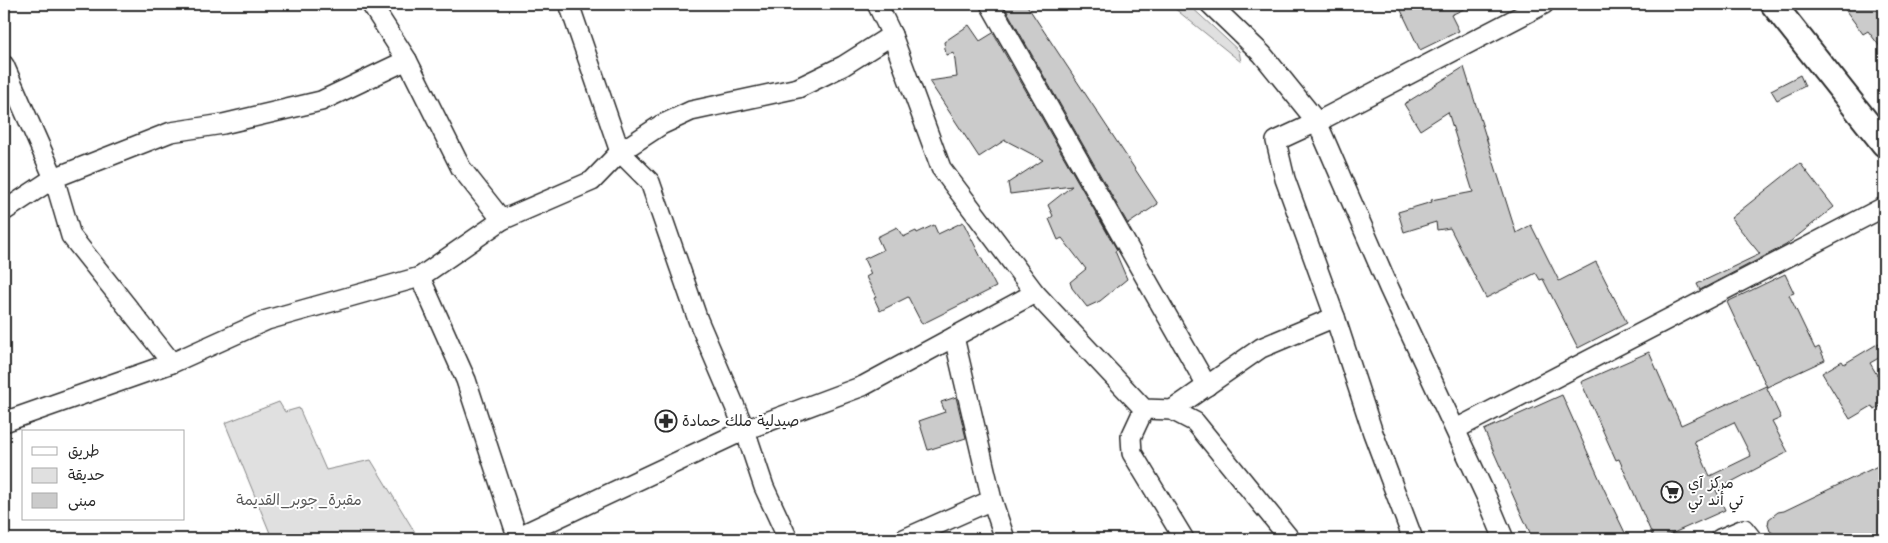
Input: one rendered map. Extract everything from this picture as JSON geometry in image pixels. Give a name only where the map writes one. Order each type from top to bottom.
[{"type":"main road","points":[[1773,4],[1884,144]]},
{"type":"street","points":[[371,4],[407,60],[462,168],[502,220]]},
{"type":"street","points":[[569,4],[620,152],[650,182],[698,320],[745,430],[764,487],[788,539]]},
{"type":"street","points":[[877,4],[892,36],[941,168],[1035,293],[1144,409],[1172,410],[1195,422],[1290,539]]},
{"type":"street","points":[[990,4],[1208,386]]},
{"type":"street","points":[[1210,4],[1262,54],[1317,122],[1389,288],[1456,429],[1504,539]]},
{"type":"street","points":[[1412,539],[1373,433],[1335,317],[1286,179],[1276,142],[1544,4]]},
{"type":"street","points":[[4,422],[172,363],[267,320],[420,277],[502,220],[592,181],[620,152],[661,126],[691,111],[798,88],[843,66],[892,36]]},
{"type":"street","points":[[4,210],[54,178],[171,132],[223,124],[321,100],[407,60]]},
{"type":"street","points":[[4,65],[54,178],[72,236],[172,363]]},
{"type":"street","points":[[1456,429],[1884,208]]},
{"type":"street","points":[[420,277],[466,380],[517,538],[745,430],[862,386],[1035,293]]},
{"type":"street","points":[[1172,410],[1261,348],[1335,317]]},
{"type":"street","points":[[954,337],[992,500],[1005,539]]},
{"type":"street","points":[[1144,409],[1131,437],[1132,453],[1175,536]]},
{"type":"street","points":[[904,539],[992,500]]},
{"type":"street","points":[[1720,539],[1744,529],[1752,539]]},
{"type":"green space","points":[[1169,4],[1188,4],[1239,51],[1241,62]]},
{"type":"green space","name":"مقبرة_جوبر_القديمة","points":[[279,402],[285,412],[299,408],[326,470],[371,460],[419,539],[262,539],[270,533],[225,423]]},
{"type":"building","points":[[1003,4],[1026,4],[1158,204],[1128,224]]},
{"type":"building","points":[[1398,4],[1475,4],[1451,15],[1459,31],[1420,50]]},
{"type":"building","points":[[1841,4],[1884,4],[1884,52],[1868,31],[1863,34]]},
{"type":"building","points":[[969,25],[980,41],[993,33],[1117,250],[1115,251],[1127,279],[1100,301],[1087,307],[1072,288],[1070,282],[1086,269],[1062,238],[1058,240],[1049,219],[1053,216],[1048,205],[1072,186],[1010,194],[1008,183],[1043,160],[1005,140],[979,157],[929,81],[957,77],[954,53],[946,55],[944,42]]},
{"type":"building","points":[[1464,67],[1516,233],[1531,225],[1559,281],[1596,262],[1627,323],[1578,348],[1543,279],[1540,280],[1536,273],[1486,298],[1450,228],[1437,230],[1436,222],[1404,232],[1398,212],[1432,202],[1431,200],[1473,192],[1448,112],[1420,130],[1404,104]]},
{"type":"building","points":[[1800,75],[1805,86],[1777,100],[1771,90]]},
{"type":"building","points":[[1800,163],[1834,207],[1786,245],[1700,290],[1697,284],[1760,254],[1731,218]]},
{"type":"building","points":[[963,222],[996,287],[922,324],[908,297],[880,311],[874,298],[876,297],[866,277],[871,274],[864,259],[883,250],[877,237],[897,227],[903,237],[934,225],[938,234]]},
{"type":"building","points":[[1785,274],[1794,293],[1789,295],[1815,349],[1819,347],[1825,360],[1767,387],[1727,302]]},
{"type":"building","points":[[1884,340],[1884,355],[1870,363],[1884,387],[1884,404],[1874,410],[1872,406],[1850,419],[1822,373],[1842,361],[1844,364]]},
{"type":"building","points":[[1649,352],[1681,425],[1766,386],[1781,418],[1772,422],[1788,452],[1716,490],[1725,510],[1660,539],[1654,539],[1619,459],[1616,460],[1581,382]],"holes":[[[1734,422],[1751,456],[1710,476],[1694,441]]]},
{"type":"building","points":[[1562,395],[1628,539],[1533,539],[1519,509],[1484,430]]},
{"type":"building","points":[[956,397],[966,438],[928,450],[919,421],[945,412],[941,402]]},
{"type":"building","points":[[1884,463],[1884,539],[1781,539],[1770,531],[1769,519],[1778,512],[1784,511]]},
{"type":"place","name":"صيدلية ملك حمادة","points":[[666,421]]},
{"type":"place","name":"مركز آي تي أند تي","points":[[1672,492]]}]
